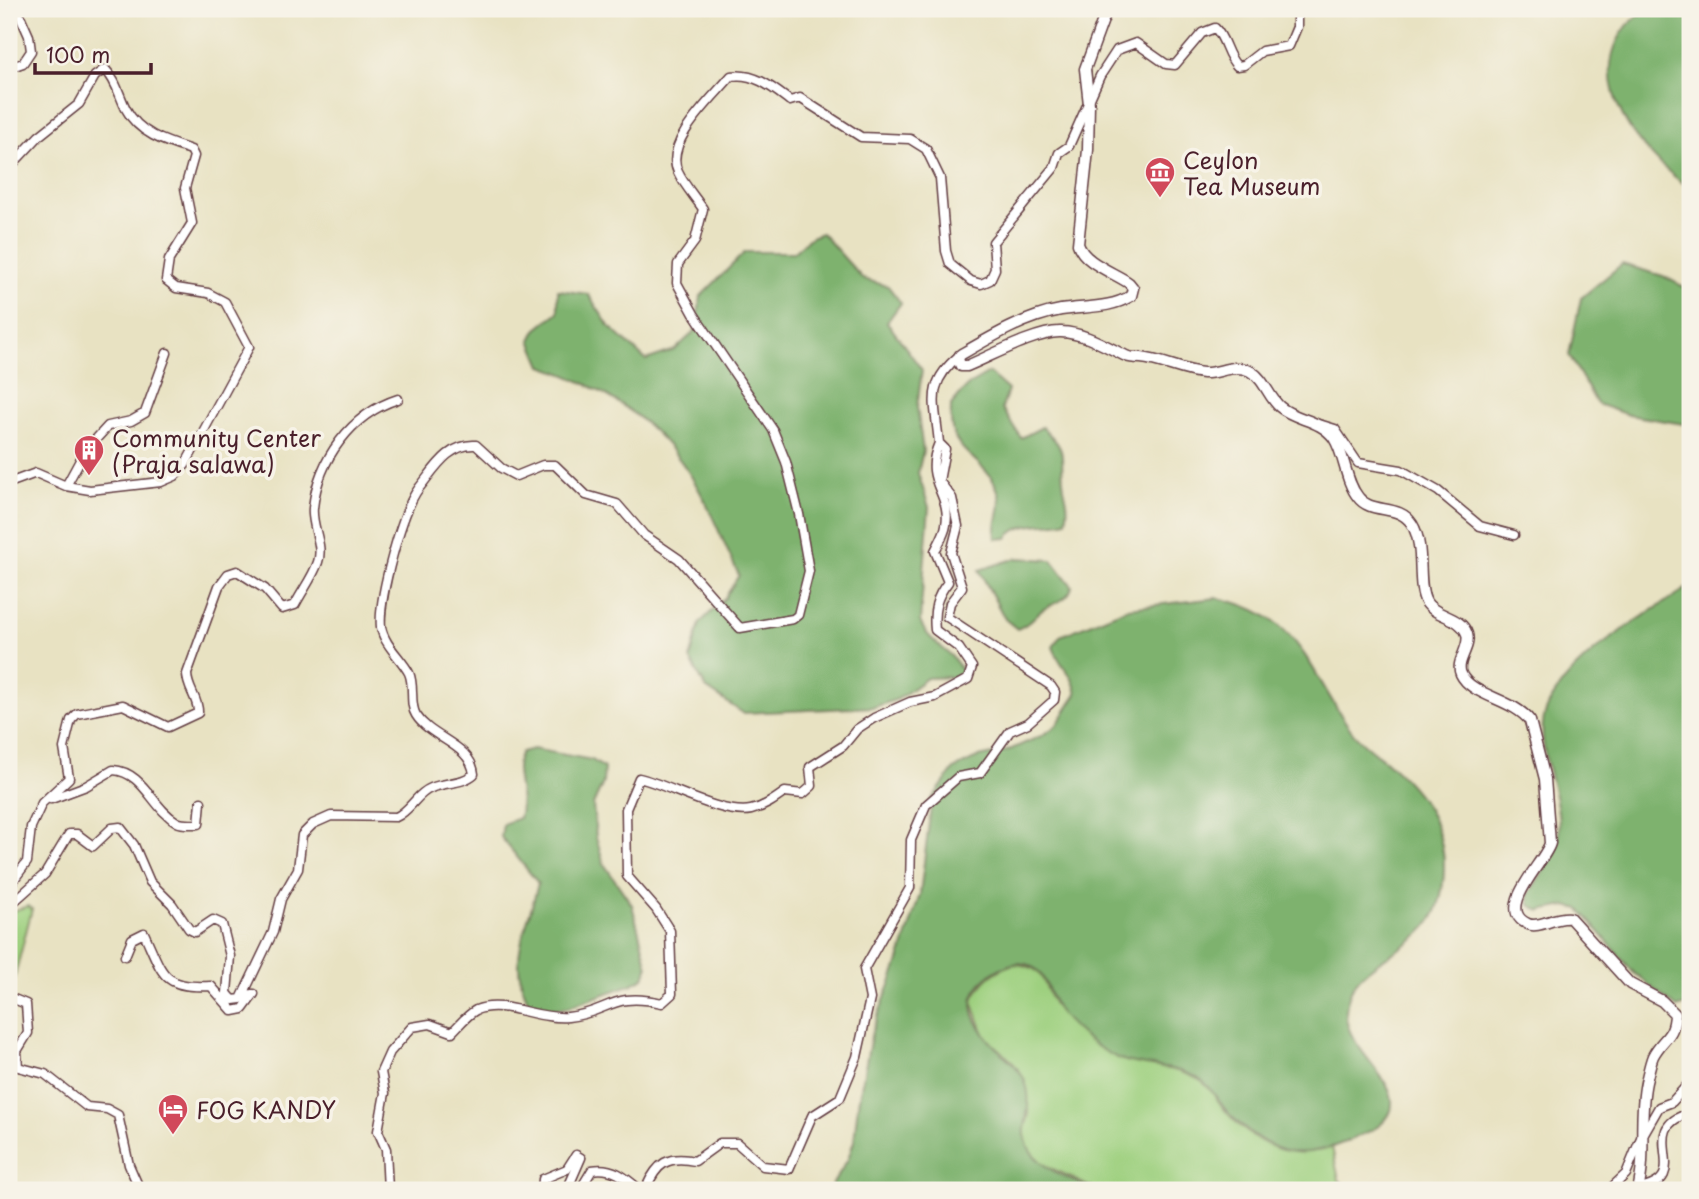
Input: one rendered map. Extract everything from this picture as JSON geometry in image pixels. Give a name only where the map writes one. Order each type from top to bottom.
[{"type":"street","points":[[9,68],[23,63],[31,51],[29,36],[17,9]]},
{"type":"street","points":[[388,1190],[386,1149],[378,1131],[385,1093],[381,1072],[390,1052],[412,1027],[430,1024],[452,1032],[475,1010],[496,1007],[540,1017],[567,1017],[626,998],[662,1003],[672,994],[670,931],[656,909],[627,876],[626,809],[639,778],[728,809],[748,811],[765,806],[785,792],[803,794],[812,786],[810,767],[843,747],[858,729],[874,718],[910,702],[935,697],[968,679],[972,667],[959,648],[935,630],[933,612],[940,592],[948,582],[935,551],[947,524],[943,498],[932,478],[939,443],[934,393],[940,371],[960,355],[1001,332],[1059,310],[1096,307],[1120,302],[1130,296],[1133,288],[1129,283],[1087,259],[1078,244],[1088,150],[1089,104],[1085,69],[1107,9]]},
{"type":"street","points":[[244,995],[273,932],[281,899],[298,869],[302,835],[313,824],[331,817],[397,817],[406,813],[429,789],[468,780],[474,774],[473,764],[468,756],[436,734],[415,714],[409,673],[390,648],[381,628],[398,532],[414,494],[444,456],[461,446],[475,445],[501,468],[516,476],[543,465],[555,465],[586,495],[617,504],[644,535],[679,559],[740,628],[781,621],[798,615],[804,602],[808,571],[799,514],[786,462],[773,430],[694,314],[677,282],[678,264],[695,241],[703,209],[677,170],[675,153],[680,137],[731,76],[742,74],[759,80],[790,101],[800,98],[861,137],[910,139],[926,149],[940,178],[946,251],[950,264],[971,281],[981,284],[990,280],[995,269],[993,242],[1054,168],[1059,153],[1069,146],[1100,76],[1117,50],[1136,43],[1166,64],[1175,65],[1202,33],[1215,27],[1221,34],[1231,61],[1237,66],[1244,65],[1262,51],[1289,46],[1297,27],[1297,9]]},
{"type":"street","points":[[9,168],[39,136],[79,104],[94,76],[105,69],[113,76],[127,112],[142,128],[157,139],[191,150],[194,156],[185,188],[192,223],[169,260],[166,280],[176,288],[208,293],[225,302],[248,341],[243,362],[185,465],[175,476],[161,482],[90,489],[66,486],[36,473],[9,483]]},
{"type":"street","points":[[960,355],[961,366],[967,366],[1044,335],[1061,332],[1089,338],[1128,357],[1161,360],[1203,373],[1234,367],[1249,371],[1261,379],[1279,407],[1335,429],[1358,463],[1401,470],[1438,491],[1480,526],[1514,535]]},
{"type":"street","points":[[66,486],[85,451],[108,426],[131,421],[145,413],[167,353]]},
{"type":"street","points":[[9,886],[27,862],[31,827],[42,803],[69,778],[64,748],[71,720],[77,713],[123,705],[136,709],[168,727],[198,713],[198,706],[187,684],[187,674],[219,586],[228,574],[237,571],[265,589],[282,609],[295,605],[318,562],[312,510],[322,474],[341,437],[351,427],[380,405],[398,399]]},
{"type":"street","points":[[1319,424],[1334,439],[1357,496],[1365,504],[1398,511],[1413,526],[1419,541],[1425,601],[1462,625],[1466,633],[1468,642],[1459,666],[1460,673],[1475,687],[1524,713],[1530,721],[1545,779],[1550,843],[1548,852],[1522,884],[1517,908],[1520,918],[1526,924],[1537,926],[1557,916],[1570,918],[1630,984],[1662,1001],[1675,1014],[1674,1030],[1653,1056],[1648,1074],[1640,1140],[1643,1165],[1638,1189],[1666,1186]]},
{"type":"street","points":[[580,1190],[592,1170],[604,1167],[623,1175],[640,1190],[646,1188],[653,1172],[664,1160],[679,1158],[695,1161],[720,1143],[737,1143],[763,1166],[789,1169],[812,1116],[840,1098],[858,1057],[870,999],[863,969],[910,888],[911,840],[926,805],[958,777],[980,773],[1010,731],[1028,723],[1054,700],[1055,692],[1051,687],[947,617],[950,603],[962,587],[951,554],[958,526],[952,498],[940,481],[945,449],[939,443]]},
{"type":"street","points":[[42,803],[86,786],[113,770],[135,777],[153,800],[178,823],[199,824],[201,802]]},
{"type":"street","points":[[9,906],[45,874],[69,834],[77,835],[93,846],[112,828],[120,827],[134,845],[150,882],[172,904],[189,929],[195,932],[213,920],[222,924],[230,956],[227,993],[233,1000],[254,994],[243,1009],[233,1011],[211,986],[184,987],[174,984],[160,968],[144,933],[132,939],[125,956]]},
{"type":"street","points":[[9,997],[26,1004],[28,1034],[17,1051],[18,1067],[46,1074],[87,1107],[107,1109],[118,1115],[129,1165],[140,1190]]},
{"type":"street","points":[[1609,1190],[1626,1174],[1640,1140],[1659,1107],[1672,1102],[1690,1082]]},
{"type":"street","points":[[1676,1146],[1672,1125],[1681,1115],[1690,1113]]},
{"type":"street","points":[[542,1190],[543,1179],[568,1169],[576,1155],[581,1158],[567,1190]]},
{"type":"green space","points":[[1647,9],[1690,9],[1690,188],[1653,157],[1637,138],[1623,117],[1614,94],[1611,71],[1615,48],[1627,26]]},
{"type":"green space","points":[[822,233],[863,279],[888,286],[901,303],[887,322],[922,370],[917,407],[923,451],[918,473],[929,507],[920,621],[962,672],[953,677],[927,678],[898,699],[874,707],[743,713],[706,688],[690,659],[700,623],[725,598],[739,575],[695,482],[673,451],[624,406],[585,383],[542,366],[531,340],[536,330],[558,312],[558,290],[588,294],[609,326],[646,360],[675,350],[695,331],[701,296],[745,252],[794,252],[811,237]]},
{"type":"green space","points":[[1622,264],[1663,276],[1690,290],[1690,425],[1628,415],[1597,404],[1569,355],[1581,298]]},
{"type":"green space","points":[[989,373],[1008,390],[1002,408],[1021,438],[1042,427],[1061,449],[1067,504],[1066,521],[1026,526],[1012,532],[1007,538],[996,539],[1000,503],[998,491],[988,473],[956,440],[951,418],[951,405],[967,386]]},
{"type":"green space","points":[[1017,558],[1052,560],[1072,586],[1064,598],[1017,629],[1005,619],[979,570]]},
{"type":"green space","points":[[1690,586],[1690,940],[1687,946],[1690,1004],[1677,1008],[1633,972],[1580,909],[1566,906],[1540,911],[1530,905],[1528,895],[1550,861],[1558,838],[1557,807],[1543,740],[1546,711],[1571,673],[1589,656],[1630,625]]},
{"type":"green space","points":[[1217,598],[1245,606],[1267,617],[1285,631],[1312,666],[1351,730],[1417,793],[1436,825],[1444,862],[1443,882],[1439,903],[1431,921],[1419,935],[1372,967],[1359,979],[1349,995],[1346,1014],[1349,1029],[1387,1086],[1392,1100],[1390,1113],[1373,1130],[1330,1148],[1298,1153],[1271,1146],[1245,1129],[1207,1086],[1194,1076],[1173,1069],[1120,1059],[1091,1042],[1060,1013],[1038,971],[1018,963],[1000,969],[984,980],[974,995],[974,1014],[986,1037],[1024,1079],[1028,1098],[1026,1140],[1031,1151],[1049,1168],[1096,1190],[829,1190],[848,1159],[854,1141],[872,1031],[897,967],[920,894],[932,799],[954,769],[979,757],[1007,751],[1056,726],[1077,694],[1053,647],[1060,636],[1128,608]]},
{"type":"green space","points":[[533,749],[592,760],[604,768],[603,783],[593,805],[596,837],[604,864],[632,905],[648,967],[644,978],[630,985],[568,1007],[546,1010],[529,1003],[519,971],[521,943],[538,883],[501,837],[503,824],[519,818],[521,810],[518,759],[521,752]]},
{"type":"green space","points":[[28,906],[32,909],[13,983],[9,985],[9,912]]},
{"type":"green space","points":[[1013,964],[1034,969],[1044,981],[1060,1013],[1101,1046],[1125,1060],[1173,1070],[1201,1081],[1236,1122],[1260,1140],[1272,1146],[1301,1152],[1332,1147],[1339,1180],[1349,1190],[1096,1190],[1043,1164],[1029,1150],[1024,1132],[1029,1114],[1013,1062],[985,1037],[972,1001],[988,978]]},
{"type":"place","name":"Ceylon Tea Museum","points":[[1160,199]]},
{"type":"place","name":"Community Center (Praja salawa)","points":[[89,477]]},
{"type":"place","name":"FOG KANDY","points":[[173,1136]]}]
